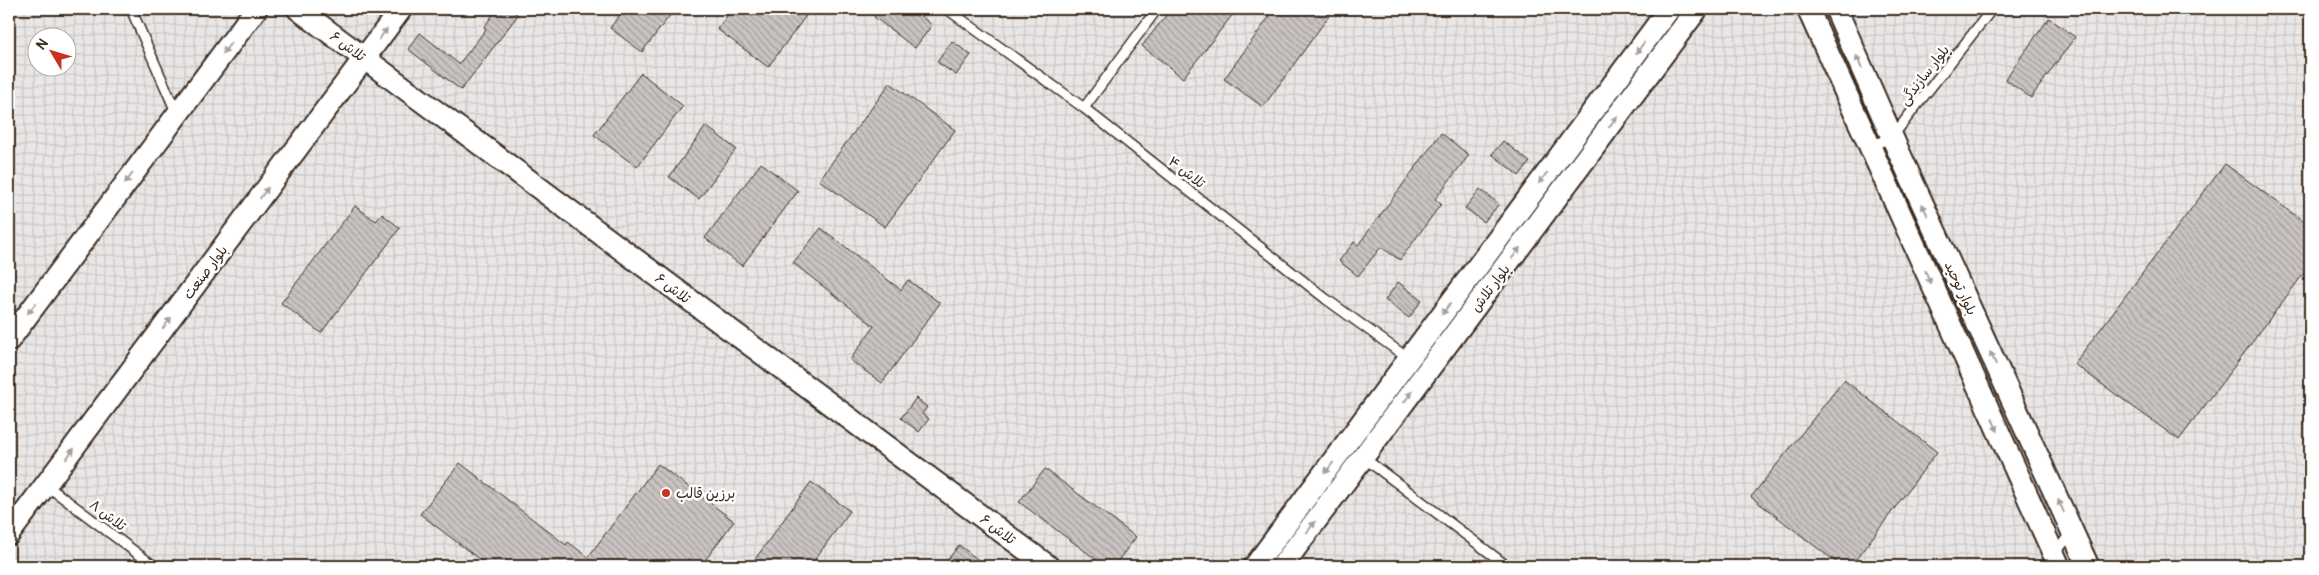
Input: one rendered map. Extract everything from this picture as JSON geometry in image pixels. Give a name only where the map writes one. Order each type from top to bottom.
[{"type":"street","points":[[9,340],[256,9]]},
{"type":"street","name":"تلاش ۶","points":[[298,9],[1048,566]]},
{"type":"street","name":"بلوار صنعت","points":[[9,534],[401,9]]},
{"type":"street","name":"بلوار تلاش","points":[[1255,566],[1669,9]]},
{"type":"street","name":"بلوار تلاش","points":[[1282,566],[1698,9]]},
{"type":"street","name":"بلوار توحید","points":[[1808,9],[2053,563]]},
{"type":"street","name":"بلوار توحید","points":[[1836,9],[1892,137],[2088,566]]},
{"type":"street","points":[[1409,359],[1426,372]]},
{"type":"street","points":[[1346,445],[1363,457]]},
{"type":"lane","points":[[131,9],[177,114]]},
{"type":"lane","name":"تلاش ۴","points":[[947,9],[1084,108],[1326,299],[1409,359]]},
{"type":"lane","points":[[1084,108],[1157,9]]},
{"type":"lane","name":"بلوار سازندگی","points":[[1869,147],[1892,137],[1992,9]]},
{"type":"lane","points":[[1363,457],[1507,566]]},
{"type":"lane","name":"تلاش ۸","points":[[46,485],[154,566]]},
{"type":"lane","points":[[2053,563],[2072,531]]},
{"type":"shaded area","points":[[9,9],[2310,9],[2310,566],[9,566]]},
{"type":"building","points":[[497,9],[510,9],[518,15],[461,90],[408,49],[420,33],[459,64],[486,29],[484,27]]},
{"type":"building","points":[[624,9],[675,9],[642,52],[610,28]]},
{"type":"building","points":[[732,9],[811,9],[768,67],[717,29]]},
{"type":"building","points":[[881,9],[912,9],[932,25],[915,48],[874,17]]},
{"type":"building","points":[[1171,9],[1237,9],[1183,78],[1142,46]]},
{"type":"building","points":[[1275,9],[1334,9],[1263,107],[1224,79]]},
{"type":"building","points":[[2049,18],[2075,37],[2031,98],[2005,79]]},
{"type":"building","points":[[952,41],[971,55],[956,75],[937,62]]},
{"type":"building","points":[[641,73],[683,106],[637,167],[594,135]]},
{"type":"building","points":[[890,83],[955,130],[885,227],[819,180]]},
{"type":"building","points":[[706,126],[736,149],[699,199],[669,177]]},
{"type":"building","points":[[1441,133],[1469,155],[1435,199],[1441,204],[1400,260],[1381,247],[1358,276],[1339,261],[1354,242],[1358,245]]},
{"type":"building","points":[[1503,141],[1530,162],[1519,176],[1492,154]]},
{"type":"building","points":[[761,163],[798,191],[742,266],[705,238]]},
{"type":"building","points":[[2225,164],[2310,226],[2310,265],[2179,440],[2074,364]]},
{"type":"building","points":[[1480,189],[1499,204],[1484,222],[1465,208]]},
{"type":"building","points":[[355,206],[376,221],[382,214],[400,228],[321,333],[281,303]]},
{"type":"building","points":[[821,228],[901,290],[908,280],[940,303],[882,383],[850,360],[874,326],[793,263]]},
{"type":"building","points":[[1398,282],[1422,300],[1409,318],[1385,300]]},
{"type":"building","points":[[1844,380],[1937,452],[1851,566],[1841,566],[1751,497]]},
{"type":"building","points":[[916,398],[927,407],[922,414],[929,419],[919,432],[901,418]]},
{"type":"building","points":[[460,463],[566,545],[568,542],[588,557],[658,464],[734,521],[701,566],[488,566],[420,514]]},
{"type":"building","points":[[1045,469],[1136,537],[1114,566],[1105,566],[1019,502]]},
{"type":"building","points":[[811,482],[850,511],[810,566],[750,566]]},
{"type":"building","points":[[959,545],[986,566],[943,566]]},
{"type":"place","name":"برزین قالب","points":[[666,493]]}]
